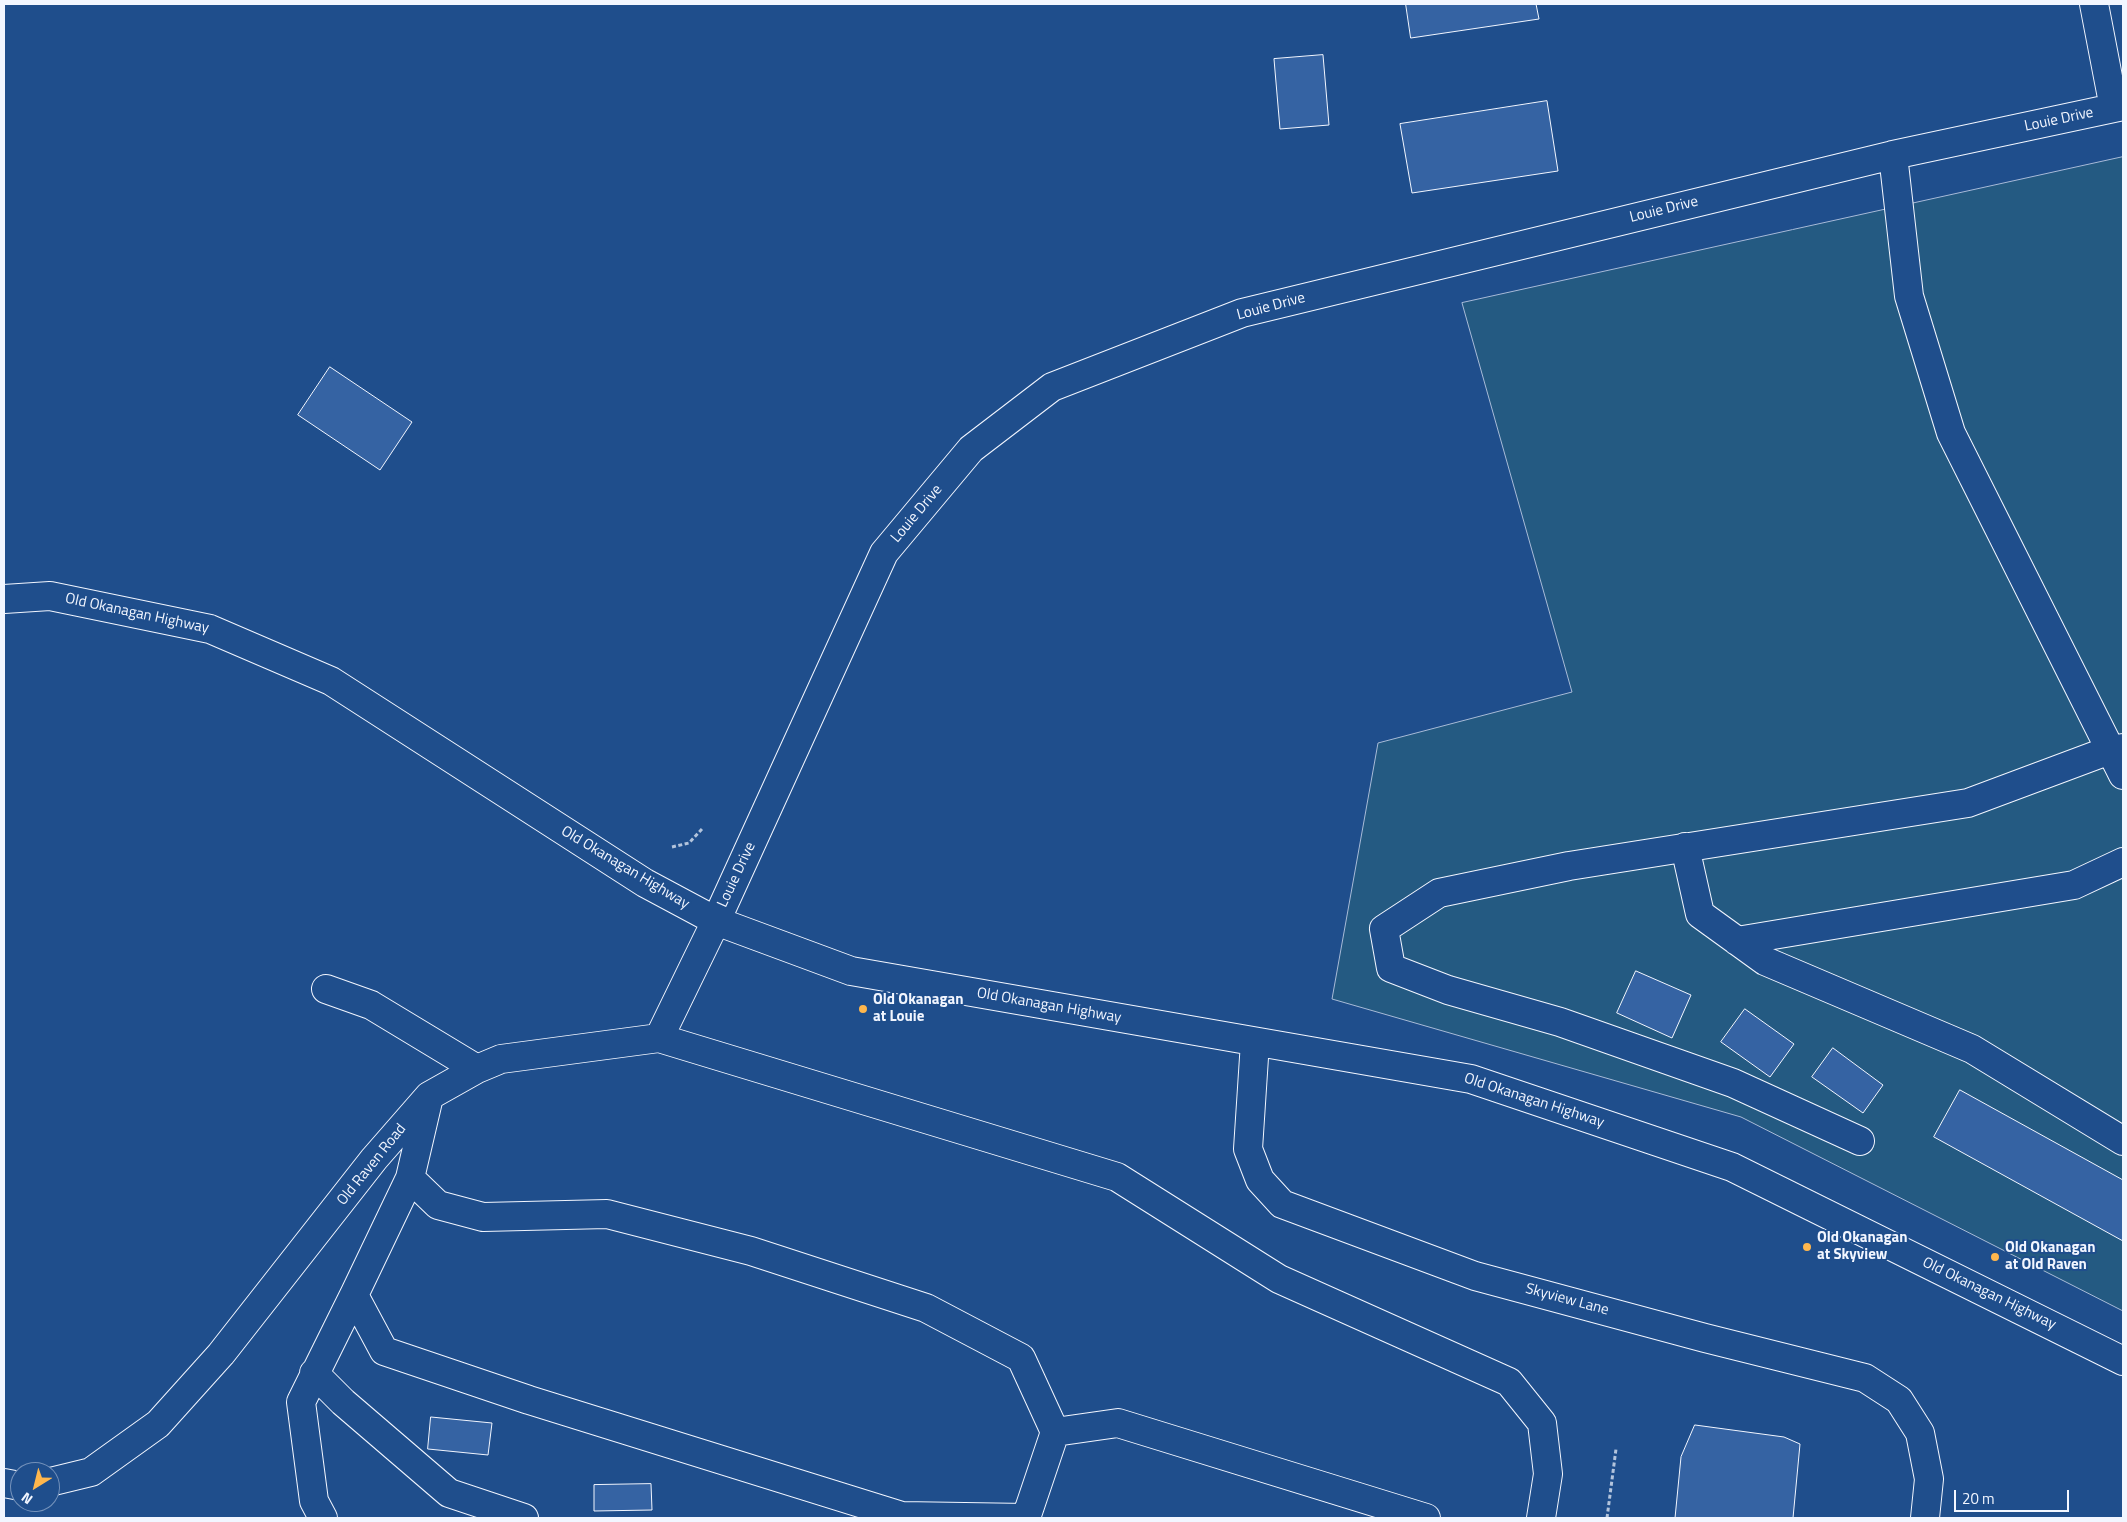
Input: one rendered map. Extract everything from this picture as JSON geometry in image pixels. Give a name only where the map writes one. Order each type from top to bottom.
[{"type":"street","points":[[2094,4],[2119,107]]},
{"type":"street","name":"Louie Drive","points":[[716,920],[884,554],[971,449],[1052,387],[1242,313],[1894,155],[2119,107]]},
{"type":"street","points":[[1894,155],[1909,296],[1951,433],[2117,749],[2123,775]]},
{"type":"street","name":"Old Okanagan Highway","points":[[4,599],[50,596],[210,629],[331,681],[645,883],[716,920],[851,971],[1471,1079],[1732,1167],[2123,1361]]},
{"type":"street","points":[[1860,1141],[1733,1083],[1560,1022],[1448,990],[1391,968],[1384,929],[1439,893],[1569,866],[1968,803],[2117,749]]},
{"type":"street","points":[[1685,847],[1700,914],[1765,961],[1972,1049],[2123,1141]]},
{"type":"street","points":[[1737,941],[2074,885],[2123,862]]},
{"type":"street","points":[[716,920],[659,1038],[1117,1177],[1278,1279],[1509,1382],[1542,1423],[1548,1474],[1541,1518]]},
{"type":"street","points":[[326,989],[371,1006],[477,1069]]},
{"type":"street","name":"Old Raven Road","points":[[60,1480],[91,1472],[158,1424],[221,1354],[374,1159],[429,1096],[477,1069],[501,1059],[659,1038]]},
{"type":"street","name":"Skyview Lane","points":[[1255,1042],[1248,1149],[1260,1180],[1282,1204],[1475,1276],[1705,1338],[1865,1378],[1899,1400],[1920,1432],[1928,1479],[1924,1518]]},
{"type":"street","points":[[323,1518],[314,1501],[301,1402],[410,1178],[429,1096]]},
{"type":"street","points":[[354,1295],[384,1351],[529,1400],[902,1516],[1027,1518],[1055,1432],[1022,1358],[926,1308],[750,1251],[606,1214],[483,1217],[438,1205],[410,1178]]},
{"type":"street","points":[[314,1373],[342,1402],[449,1493],[524,1518]]},
{"type":"street","points":[[1055,1432],[1118,1423],[1426,1518]]},
{"type":"path","points":[[672,848],[689,843],[702,829]]},
{"type":"path","points":[[1607,1518],[1616,1450]]},
{"type":"shaded area","points":[[2123,157],[2123,1311],[1741,1117],[1332,999],[1378,743],[1572,692],[1462,303]]},
{"type":"building","points":[[1406,4],[1536,4],[1539,19],[1411,38]]},
{"type":"building","points":[[1323,55],[1329,125],[1280,129],[1274,59]]},
{"type":"building","points":[[1547,101],[1558,171],[1412,193],[1400,124]]},
{"type":"building","points":[[330,367],[412,422],[380,470],[298,415]]},
{"type":"building","points":[[1636,971],[1691,995],[1672,1038],[1617,1013]]},
{"type":"building","points":[[1745,1009],[1794,1044],[1770,1077],[1721,1042]]},
{"type":"building","points":[[1833,1048],[1883,1085],[1863,1113],[1812,1077]]},
{"type":"building","points":[[1960,1090],[2123,1180],[2123,1241],[1934,1137]]},
{"type":"building","points":[[431,1417],[492,1423],[488,1455],[428,1449]]},
{"type":"building","points":[[1695,1425],[1784,1437],[1800,1444],[1793,1518],[1675,1518],[1681,1457]]},
{"type":"building","points":[[651,1484],[652,1510],[594,1511],[594,1485]]},
{"type":"place","name":"Old Okanagan at Louie","points":[[863,1009]]},
{"type":"place","name":"Old Okanagan at Skyview","points":[[1807,1247]]},
{"type":"place","name":"Old Okanagan at Old Raven","points":[[1995,1257]]}]
